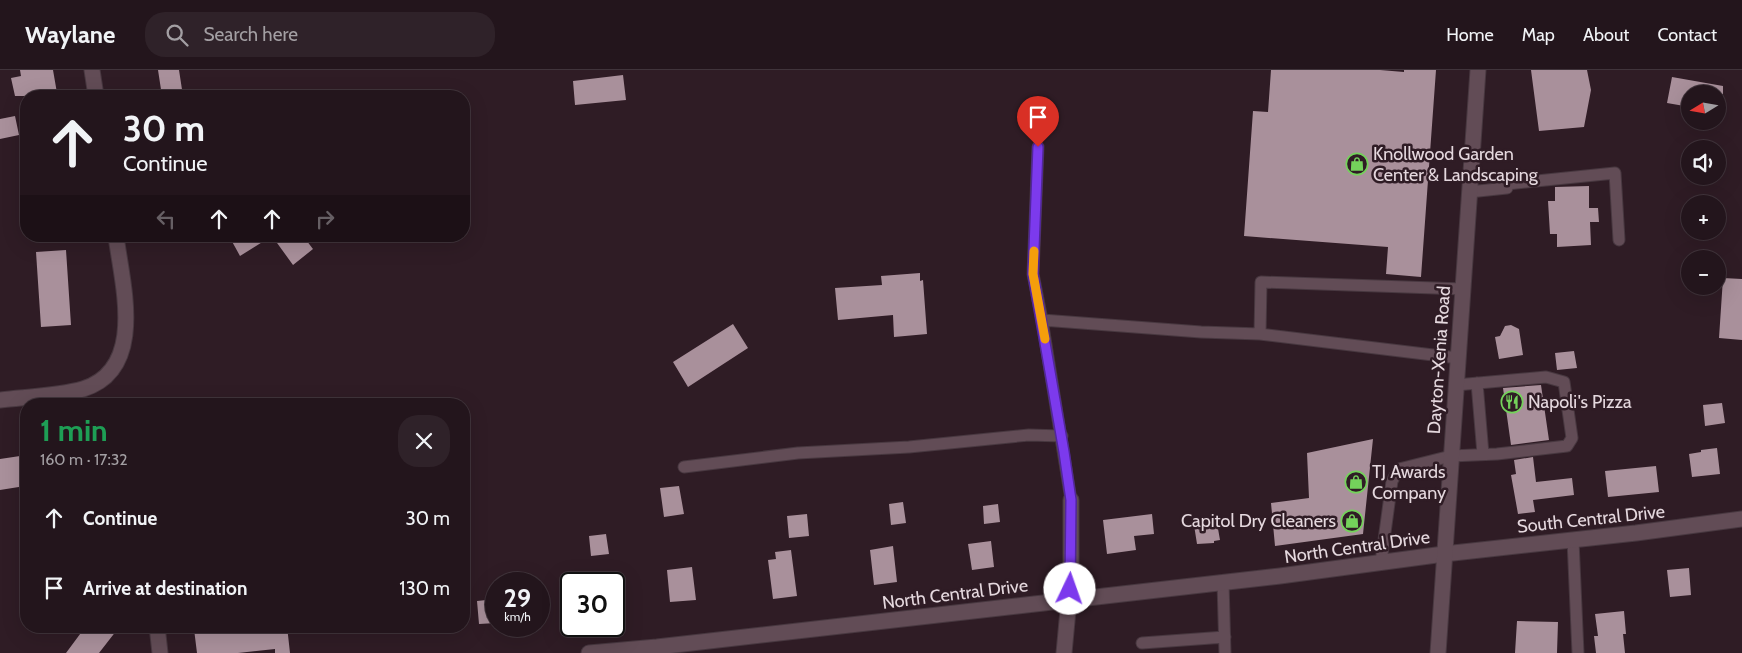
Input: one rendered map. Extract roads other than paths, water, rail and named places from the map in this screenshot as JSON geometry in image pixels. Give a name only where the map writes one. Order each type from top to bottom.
[{"type":"street","points":[[92,70],[95,90]]},
{"type":"street","name":"Dayton-Xenia Road","points":[[1438,653],[1478,70]]},
{"type":"street","points":[[0,400],[84,388],[101,380],[114,368],[123,349],[126,329],[126,312],[117,242]]},
{"type":"street","points":[[1064,653],[1071,578],[1071,500]]},
{"type":"street","name":"South Central Drive","points":[[1444,554],[1742,519]]},
{"type":"street","name":"North Central Drive","points":[[589,653],[1069,600],[1444,554]]},
{"type":"street","points":[[158,633],[160,653]]},
{"type":"lane","points":[[1038,147],[1033,274],[1062,436],[1071,500]]},
{"type":"lane","points":[[1470,192],[1507,188],[1507,184],[1615,173],[1619,240]]},
{"type":"lane","points":[[1260,334],[1261,282],[1463,289]]},
{"type":"lane","points":[[1042,320],[1201,332],[1260,334],[1458,358]]},
{"type":"lane","points":[[1381,562],[1392,481],[1399,468],[1451,456],[1567,446],[1572,438],[1564,382],[1546,377],[1456,386]]},
{"type":"lane","points":[[1477,383],[1483,454]]},
{"type":"lane","points":[[684,467],[798,453],[908,447],[1029,435],[1062,436]]},
{"type":"lane","points":[[1573,540],[1578,653]]},
{"type":"lane","points":[[1223,582],[1225,653]]},
{"type":"lane","points":[[1142,643],[1225,637]]},
{"type":"place","name":"Knollwood Garden Center & Landscaping","points":[[1357,164]]},
{"type":"place","name":"Napoli's Pizza","points":[[1512,402]]},
{"type":"place","name":"TJ Awards Company","points":[[1356,482]]},
{"type":"place","name":"Capitol Dry Cleaners","points":[[1352,521]]}]
